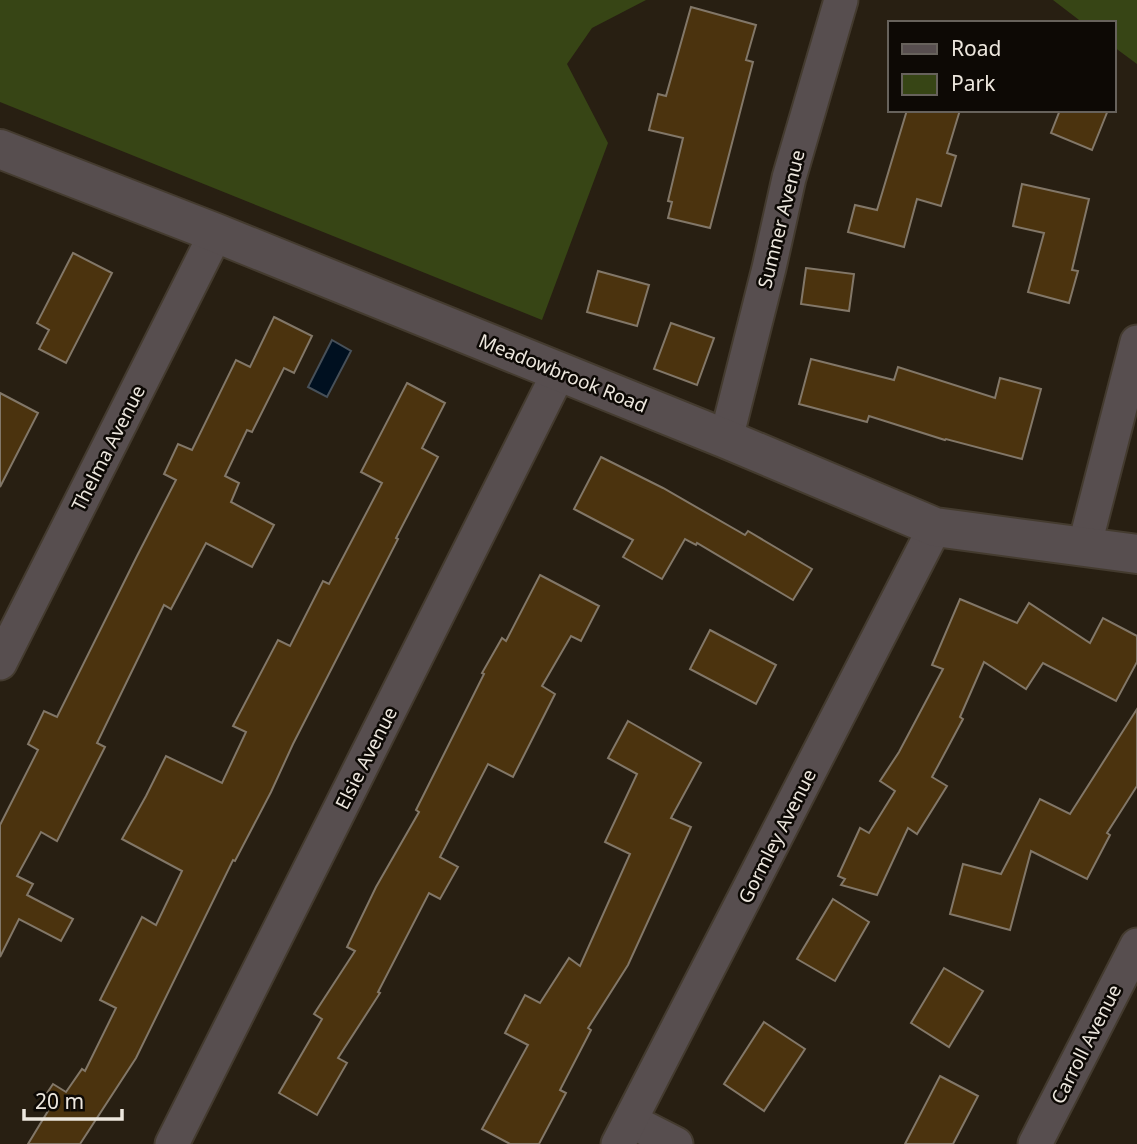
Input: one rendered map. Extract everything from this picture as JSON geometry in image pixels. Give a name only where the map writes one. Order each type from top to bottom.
[{"type":"street","name":"Sumner Avenue","points":[[726,439],[789,178],[841,0]]},
{"type":"street","name":"Meadowbrook Road","points":[[0,149],[216,233],[726,439],[935,527],[1137,554]]},
{"type":"street","name":"Thelma Avenue","points":[[0,663],[216,233]]},
{"type":"street","points":[[1084,548],[1137,342]]},
{"type":"street","name":"Elsie Avenue","points":[[172,1144],[559,372]]},
{"type":"street","name":"Gormley Avenue","points":[[624,1132],[935,527]]},
{"type":"street","name":"Carroll Avenue","points":[[1035,1144],[1137,945]]},
{"type":"street","points":[[624,1132],[676,1144]]},
{"type":"green space","points":[[0,0],[646,0],[592,28],[567,64],[608,143],[542,320],[0,102]]},
{"type":"green space","points":[[1053,0],[1137,0],[1137,64],[1116,48],[1116,21],[1080,21]]},
{"type":"water","points":[[332,340],[351,351],[327,397],[308,387]]},
{"type":"building","points":[[691,7],[756,25],[746,60],[753,62],[710,228],[668,218],[672,202],[668,201],[683,138],[649,130],[658,94],[666,96]]},
{"type":"building","points":[[906,112],[959,112],[947,153],[956,156],[941,206],[917,199],[904,247],[848,232],[855,205],[877,210]]},
{"type":"building","points":[[1059,112],[1107,112],[1092,150],[1051,133]]},
{"type":"building","points":[[1022,184],[1089,199],[1072,270],[1078,271],[1069,303],[1028,292],[1044,233],[1013,226]]},
{"type":"building","points":[[73,253],[112,273],[66,363],[39,349],[49,330],[37,323]]},
{"type":"building","points":[[806,268],[854,274],[849,311],[801,304]]},
{"type":"building","points":[[598,271],[649,285],[637,326],[587,312]]},
{"type":"building","points":[[274,317],[312,336],[294,373],[284,368],[252,432],[247,430],[225,476],[239,483],[231,502],[274,525],[252,567],[206,543],[171,609],[164,605],[97,743],[105,747],[57,841],[41,832],[17,876],[33,884],[27,895],[73,919],[61,941],[19,919],[0,957],[0,825],[38,750],[28,744],[44,711],[57,717],[176,480],[164,474],[178,444],[192,450],[236,360],[250,367]]},
{"type":"building","points":[[671,323],[714,338],[697,385],[654,369]]},
{"type":"building","points":[[811,359],[894,380],[898,367],[995,398],[1000,378],[1041,389],[1022,459],[945,440],[869,416],[867,422],[799,404]]},
{"type":"building","points":[[407,383],[445,403],[422,448],[438,457],[396,538],[398,539],[271,792],[235,861],[233,860],[136,1058],[80,1144],[28,1144],[48,1111],[39,1105],[53,1084],[66,1092],[82,1069],[85,1071],[116,1008],[100,1000],[142,917],[156,925],[182,871],[122,839],[166,756],[222,783],[246,732],[233,726],[278,640],[290,646],[323,581],[329,584],[382,483],[361,472]]},
{"type":"building","points":[[0,393],[38,413],[0,487]]},
{"type":"building","points":[[601,457],[663,488],[745,535],[748,531],[812,569],[793,600],[697,543],[696,545],[685,539],[662,579],[623,557],[633,540],[574,509]]},
{"type":"building","points":[[540,575],[599,606],[581,641],[571,636],[542,686],[555,694],[513,777],[488,764],[440,857],[458,867],[440,899],[429,893],[378,992],[380,993],[338,1058],[347,1063],[317,1115],[279,1093],[322,1019],[314,1014],[355,951],[347,947],[376,887],[419,812],[416,810],[484,674],[482,673],[502,638],[506,641]]},
{"type":"building","points":[[960,599],[1017,623],[1029,603],[1090,643],[1103,618],[1137,636],[1137,662],[1116,701],[1043,663],[1026,689],[984,662],[960,717],[963,719],[932,777],[947,786],[917,834],[908,828],[877,895],[841,885],[845,879],[838,876],[860,828],[869,833],[895,791],[880,781],[899,752],[943,669],[932,665]]},
{"type":"building","points":[[710,630],[776,665],[756,704],[690,669]]},
{"type":"building","points":[[1137,709],[1137,786],[1107,833],[1110,835],[1087,879],[1031,851],[1010,930],[950,914],[963,864],[1001,874],[1040,799],[1070,814]]},
{"type":"building","points":[[628,721],[701,763],[671,818],[691,827],[628,965],[588,1028],[591,1030],[560,1090],[566,1093],[539,1144],[510,1144],[482,1129],[528,1045],[505,1033],[525,995],[540,1003],[569,958],[580,966],[630,854],[605,842],[637,774],[608,758]]},
{"type":"building","points":[[833,899],[869,922],[835,981],[797,959]]},
{"type":"building","points":[[944,968],[983,991],[949,1047],[911,1023]]},
{"type":"building","points":[[764,1022],[805,1049],[764,1111],[724,1084]]},
{"type":"building","points":[[940,1076],[978,1096],[953,1144],[905,1144]]}]
